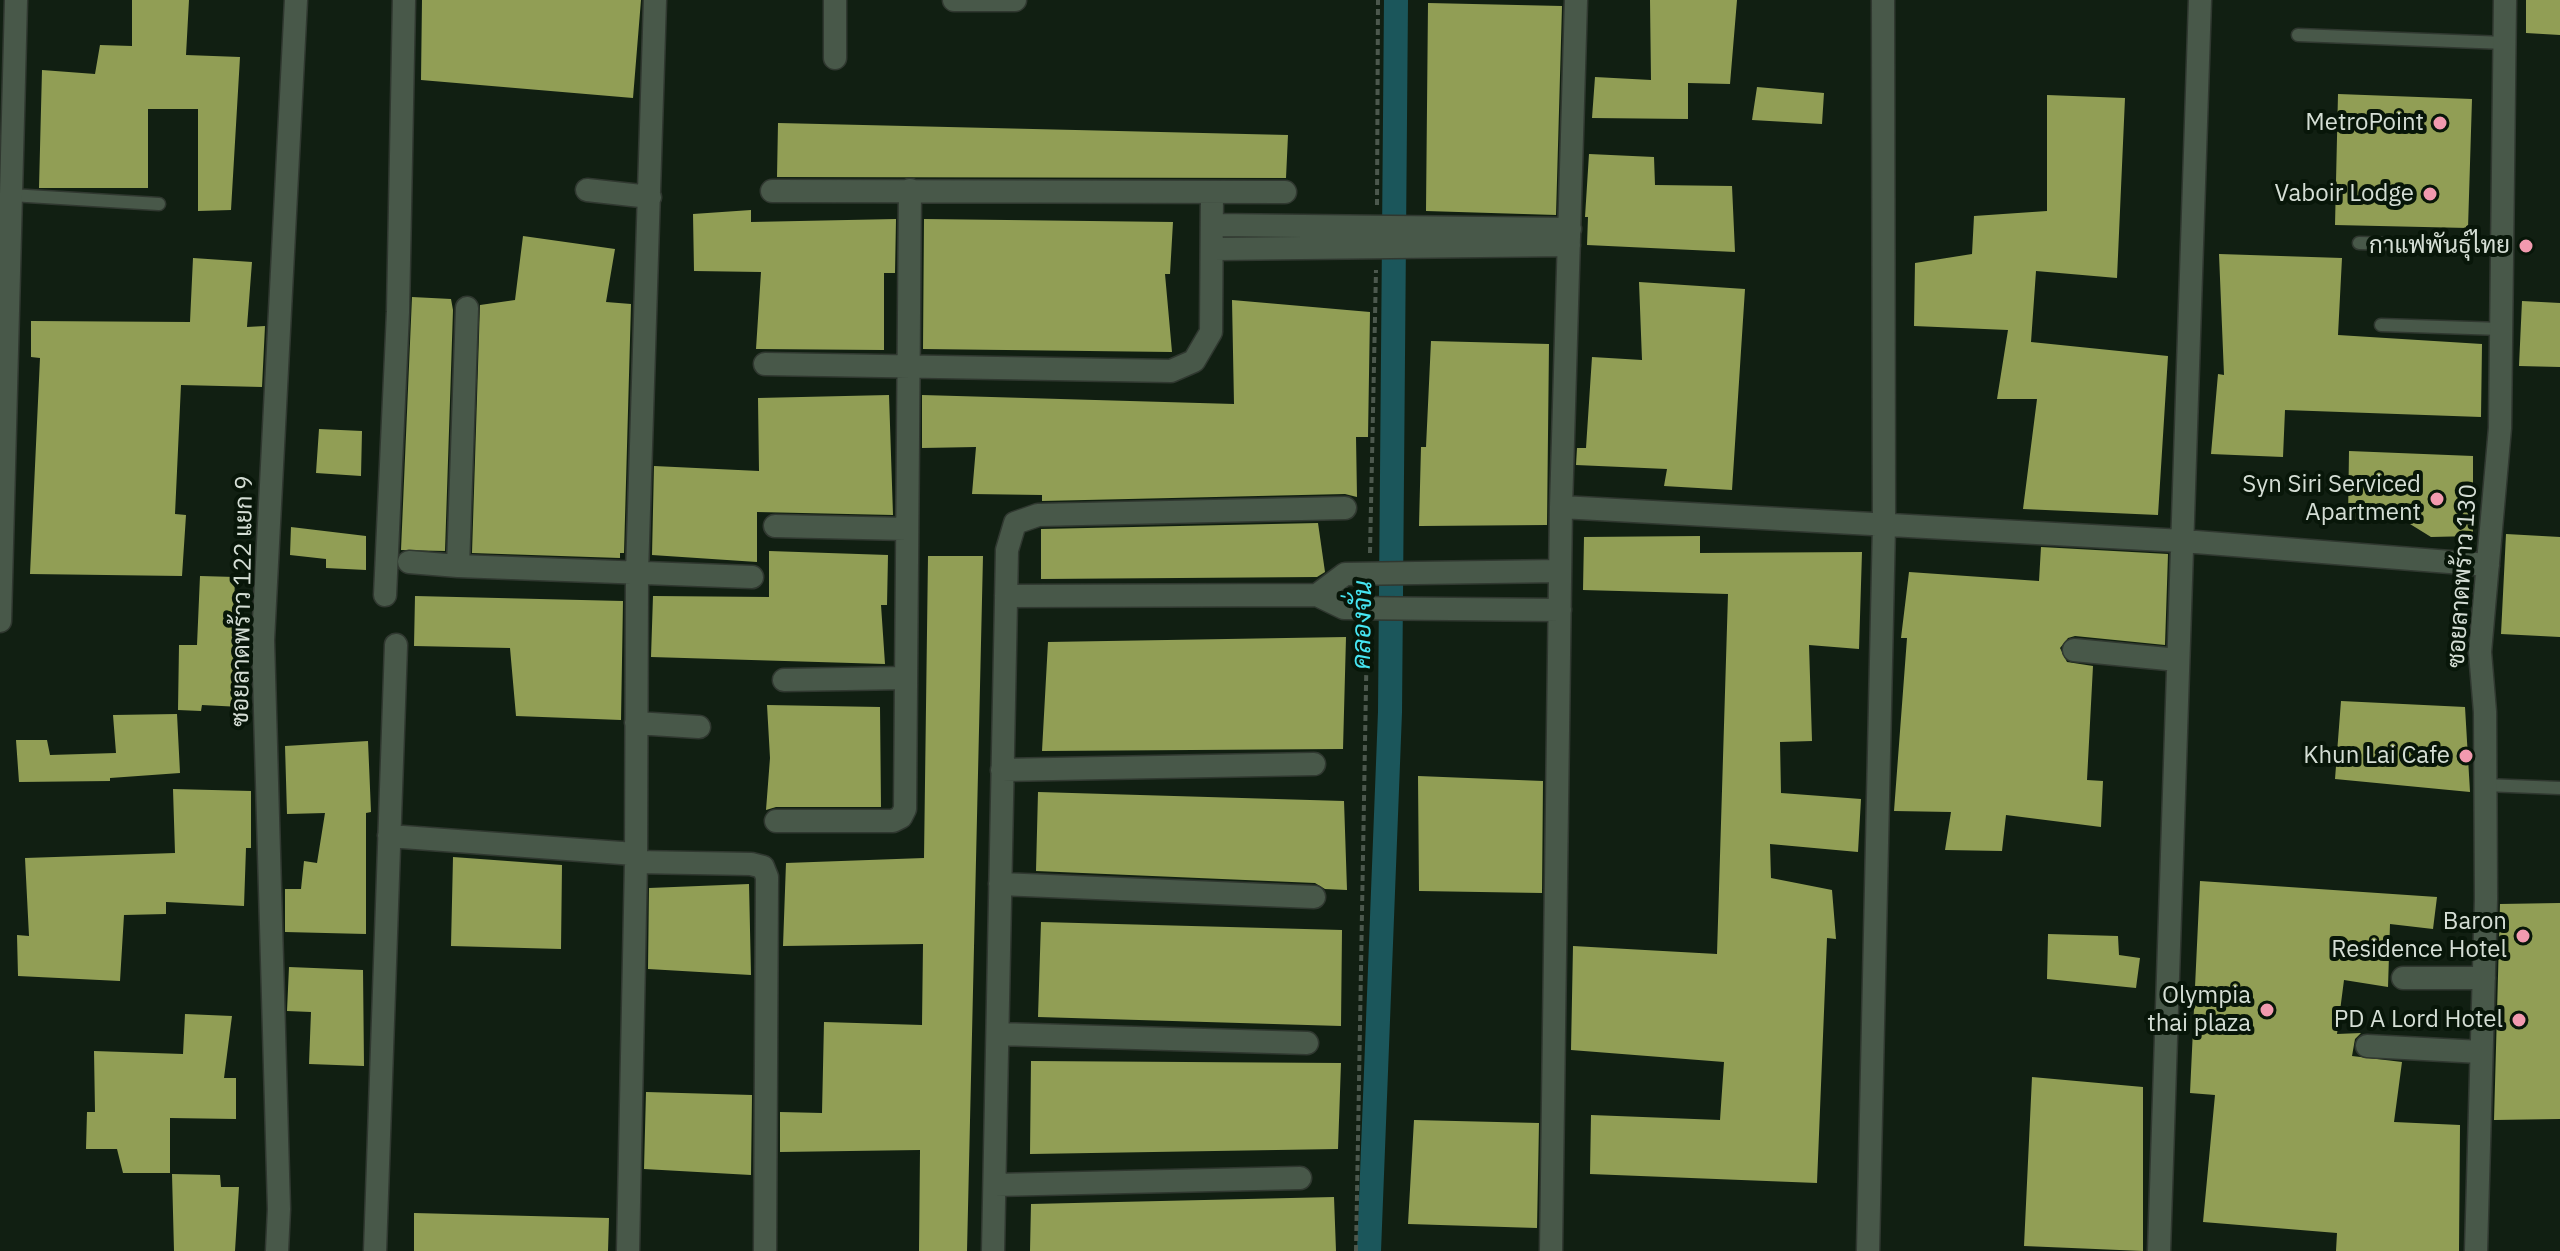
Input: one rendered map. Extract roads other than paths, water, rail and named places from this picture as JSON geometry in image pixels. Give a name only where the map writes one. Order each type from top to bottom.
[{"type":"street","points":[[0,621],[16,0]]},
{"type":"street","name":"ซอยลาดพร้าว 122 แยก 9","points":[[277,1251],[279,1209],[263,640],[296,0]]},
{"type":"street","points":[[385,595],[398,312],[404,0]]},
{"type":"street","points":[[628,1251],[636,858],[637,573],[655,0]]},
{"type":"street","points":[[835,0],[835,58]]},
{"type":"street","points":[[954,0],[1015,0]]},
{"type":"street","points":[[1551,1251],[1561,507],[1576,0]]},
{"type":"street","points":[[1868,1251],[1884,525],[1883,0]]},
{"type":"street","points":[[2159,1251],[2164,1004],[2200,0]]},
{"type":"street","name":"ซอยลาดพร้าว 130","points":[[2476,1251],[2484,978],[2485,785],[2480,652],[2500,428],[2505,0]]},
{"type":"street","points":[[587,190],[650,197]]},
{"type":"street","points":[[776,821],[893,821],[901,817],[905,809],[906,364],[910,190]]},
{"type":"street","points":[[772,191],[1285,192]]},
{"type":"street","points":[[765,364],[906,364],[1171,371],[1194,361],[1211,332],[1214,249],[1212,192]]},
{"type":"street","points":[[1214,225],[1368,237]]},
{"type":"street","points":[[1214,249],[1368,237],[1569,237]]},
{"type":"street","points":[[458,566],[467,308]]},
{"type":"street","points":[[1561,507],[2183,541],[2488,565]]},
{"type":"street","points":[[993,1251],[1007,550],[1015,523],[1038,515],[1345,508]]},
{"type":"street","points":[[775,526],[906,529]]},
{"type":"street","points":[[409,562],[752,577]]},
{"type":"street","points":[[1317,595],[1345,574],[1560,571]]},
{"type":"street","points":[[1006,596],[1317,595],[1344,608],[1560,610]]},
{"type":"street","points":[[375,1251],[396,645]]},
{"type":"street","points":[[2074,650],[2178,660]]},
{"type":"street","points":[[784,680],[905,678]]},
{"type":"street","points":[[636,723],[699,727]]},
{"type":"street","points":[[1002,770],[1314,764]]},
{"type":"street","points":[[389,836],[763,867],[767,877],[765,1251]]},
{"type":"street","points":[[1000,884],[1314,897]]},
{"type":"street","points":[[2403,978],[2484,978]]},
{"type":"street","points":[[998,1034],[1307,1043]]},
{"type":"street","points":[[2367,1046],[2481,1052]]},
{"type":"street","points":[[995,1185],[1300,1178]]},
{"type":"lane","points":[[2298,35],[2505,43]]},
{"type":"lane","points":[[11,195],[159,204]]},
{"type":"lane","points":[[2359,243],[2502,247]]},
{"type":"lane","points":[[2381,325],[2501,329]]},
{"type":"lane","points":[[2485,785],[2560,788]]},
{"type":"waterway","name":"คลองจั่น","points":[[1369,1251],[1390,712],[1396,0]]},
{"type":"place","name":"MetroPoint","points":[[2440,123]]},
{"type":"place","name":"Vaboir Lodge","points":[[2430,194]]},
{"type":"place","name":"กาแฟพันธุ์ไทย","points":[[2526,246]]},
{"type":"place","name":"Syn Siri Serviced Apartment","points":[[2437,499]]},
{"type":"place","name":"Khun Lai Cafe","points":[[2466,756]]},
{"type":"place","name":"Baron Residence Hotel","points":[[2523,936]]},
{"type":"place","name":"Olympia thai plaza","points":[[2267,1010]]},
{"type":"place","name":"PD A Lord Hotel","points":[[2519,1020]]}]
